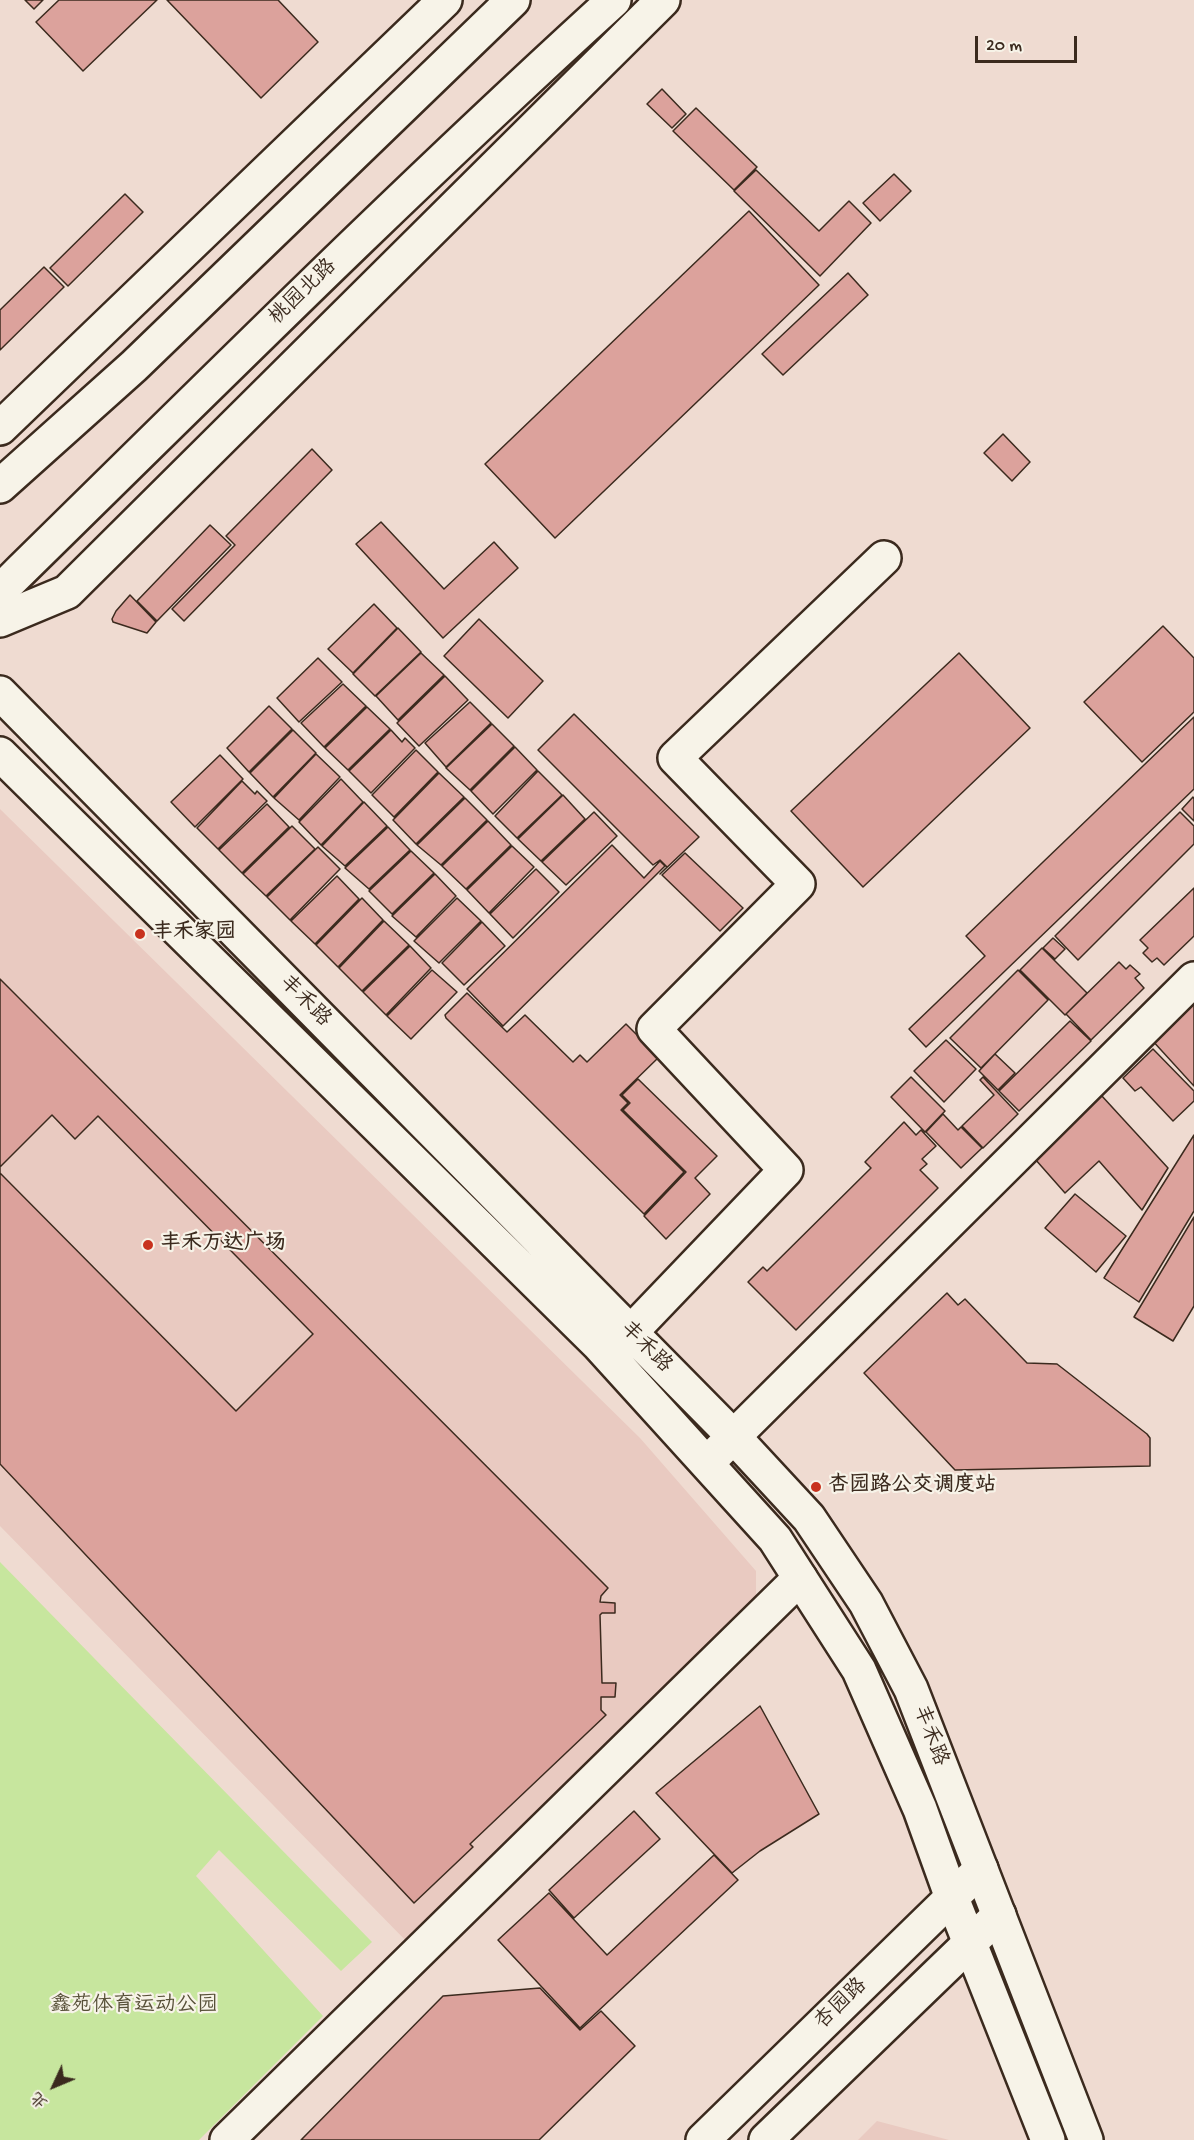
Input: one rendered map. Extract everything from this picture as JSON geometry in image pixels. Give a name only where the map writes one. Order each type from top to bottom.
[{"type":"main road","points":[[0,428],[446,0]]},
{"type":"main road","points":[[0,486],[134,366],[513,0]]},
{"type":"main road","name":"桃园北路","points":[[0,591],[519,86],[614,0]]},
{"type":"main road","points":[[0,620],[67,592],[663,0]]},
{"type":"main road","points":[[630,1333],[786,1170],[654,1029],[798,884],[675,758],[884,558]]},
{"type":"main road","name":"丰禾路","points":[[0,693],[733,1436],[809,1518],[866,1603],[911,1689],[1086,2140]]},
{"type":"main road","name":"丰禾路","points":[[0,753],[598,1344],[775,1539],[859,1670],[920,1809],[952,1898],[1048,2140]]},
{"type":"main road","points":[[707,1463],[1194,979]]},
{"type":"main road","points":[[227,2140],[800,1578]]},
{"type":"main road","name":"杏园路","points":[[703,2140],[981,1869]]},
{"type":"main road","name":"杏园路","points":[[766,2140],[999,1915]]},
{"type":"shaded area","name":"丰禾万达广场","points":[[0,809],[640,1438],[756,1571],[756,1604],[411,1946],[0,1526]]},
{"type":"shaded area","points":[[877,2121],[949,2140],[858,2140]]},
{"type":"green space","name":"鑫苑体育运动公园","points":[[0,1562],[372,1942],[341,1971],[219,1850],[196,1876],[323,2016],[199,2140],[0,2140]]},
{"type":"building","points":[[25,0],[43,0],[34,9]]},
{"type":"building","points":[[59,0],[157,0],[83,71],[36,22]]},
{"type":"building","points":[[167,0],[278,0],[318,42],[261,98]]},
{"type":"building","points":[[662,89],[686,114],[672,128],[647,104]]},
{"type":"building","points":[[696,108],[757,167],[734,190],[673,131]]},
{"type":"building","points":[[756,170],[819,231],[849,201],[871,223],[820,276],[734,191]]},
{"type":"building","points":[[894,174],[911,191],[880,221],[863,203]]},
{"type":"building","points":[[125,194],[143,212],[68,286],[50,268]]},
{"type":"building","points":[[749,211],[819,285],[555,538],[485,464]]},
{"type":"building","points":[[44,267],[64,287],[0,350],[0,310]]},
{"type":"building","points":[[848,273],[868,295],[783,375],[762,354]]},
{"type":"building","points":[[1003,434],[1030,462],[1012,481],[984,453]]},
{"type":"building","points":[[312,449],[332,470],[184,621],[172,609],[235,545],[226,536]]},
{"type":"building","points":[[381,522],[444,589],[494,542],[518,568],[443,638],[356,544]]},
{"type":"building","points":[[210,525],[231,545],[157,621],[137,601]]},
{"type":"building","points":[[130,595],[156,622],[147,633],[113,622],[116,611]]},
{"type":"building","points":[[374,604],[397,628],[353,673],[328,649]]},
{"type":"building","points":[[479,619],[543,681],[508,718],[444,656]]},
{"type":"building","points":[[1163,626],[1194,658],[1194,712],[1142,762],[1084,702]]},
{"type":"building","points":[[398,628],[421,652],[375,696],[353,674]]},
{"type":"building","points":[[421,653],[444,675],[398,720],[376,696]]},
{"type":"building","points":[[959,653],[1030,728],[863,887],[791,811]]},
{"type":"building","points":[[318,658],[342,682],[299,722],[277,698]]},
{"type":"building","points":[[445,676],[468,700],[419,746],[397,723]]},
{"type":"building","points":[[343,684],[366,706],[324,747],[301,723]]},
{"type":"building","points":[[470,702],[491,723],[446,767],[425,743]]},
{"type":"building","points":[[269,706],[292,729],[249,772],[227,748]]},
{"type":"building","points":[[367,707],[390,729],[348,770],[325,748]]},
{"type":"building","points":[[574,714],[699,837],[660,874],[667,867],[660,860],[653,865],[538,750]]},
{"type":"building","points":[[1194,717],[1194,789],[926,1047],[909,1029],[985,956],[966,936]]},
{"type":"building","points":[[492,724],[514,746],[470,790],[446,768]]},
{"type":"building","points":[[293,730],[316,753],[273,797],[250,773]]},
{"type":"building","points":[[391,730],[402,742],[405,738],[415,748],[371,793],[349,771]]},
{"type":"building","points":[[515,747],[537,770],[493,814],[471,791]]},
{"type":"building","points":[[416,750],[438,772],[394,817],[372,795]]},
{"type":"building","points":[[316,754],[340,777],[299,820],[274,798]]},
{"type":"building","points":[[220,755],[243,779],[195,827],[171,802]]},
{"type":"building","points":[[538,771],[562,795],[517,838],[495,816]]},
{"type":"building","points":[[439,773],[464,797],[416,844],[393,820]]},
{"type":"building","points":[[341,779],[363,802],[321,845],[299,822]]},
{"type":"building","points":[[242,781],[255,794],[257,791],[267,801],[218,849],[197,828]]},
{"type":"building","points":[[563,795],[585,819],[541,861],[518,839]]},
{"type":"building","points":[[1193,797],[1194,799],[1194,821],[1182,809]]},
{"type":"building","points":[[465,798],[487,820],[441,865],[417,845]]},
{"type":"building","points":[[364,802],[387,826],[345,866],[322,846]]},
{"type":"building","points":[[267,804],[289,827],[242,873],[219,850]]},
{"type":"building","points":[[594,812],[617,836],[566,885],[542,862]]},
{"type":"building","points":[[1180,812],[1194,826],[1194,844],[1078,960],[1055,936]]},
{"type":"building","points":[[488,821],[511,845],[466,889],[442,866]]},
{"type":"building","points":[[292,826],[315,849],[266,896],[243,874]]},
{"type":"building","points":[[388,827],[410,850],[369,889],[345,868]]},
{"type":"building","points":[[612,845],[644,878],[660,861],[665,866],[503,1026],[467,989]]},
{"type":"building","points":[[512,846],[534,867],[489,913],[467,890]]},
{"type":"building","points":[[318,847],[340,869],[290,920],[267,897]]},
{"type":"building","points":[[411,851],[434,873],[392,914],[369,891]]},
{"type":"building","points":[[685,853],[743,908],[720,931],[662,875]]},
{"type":"building","points":[[536,869],[559,892],[513,938],[490,914]]},
{"type":"building","points":[[435,874],[456,896],[416,937],[392,916]]},
{"type":"building","points":[[337,876],[359,899],[315,944],[291,921]]},
{"type":"building","points":[[1194,888],[1194,936],[1164,965],[1157,958],[1152,962],[1143,953],[1148,948],[1140,940]]},
{"type":"building","points":[[362,898],[383,920],[338,967],[316,945]]},
{"type":"building","points":[[457,898],[481,921],[439,963],[414,941]]},
{"type":"building","points":[[384,921],[409,945],[362,991],[339,968]]},
{"type":"building","points":[[482,922],[505,946],[464,985],[442,963]]},
{"type":"building","points":[[1053,938],[1065,949],[1055,959],[1043,948]]},
{"type":"building","points":[[410,946],[431,968],[386,1015],[363,992]]},
{"type":"building","points":[[1042,948],[1087,993],[1065,1015],[1020,970]]},
{"type":"building","points":[[1119,962],[1126,969],[1130,965],[1140,974],[1135,978],[1144,988],[1091,1040],[1066,1014]]},
{"type":"building","points":[[432,970],[457,992],[411,1039],[387,1016]]},
{"type":"building","points":[[1018,970],[1048,1000],[981,1068],[950,1038]]},
{"type":"building","name":"丰禾万达广场","points":[[0,979],[608,1588],[601,1596],[600,1602],[615,1603],[615,1613],[600,1615],[602,1683],[616,1683],[615,1697],[601,1697],[601,1710],[606,1715],[470,1844],[473,1847],[414,1903],[0,1464]]},
{"type":"building","points":[[467,993],[507,1032],[525,1015],[573,1062],[580,1055],[587,1062],[626,1024],[659,1057],[620,1095],[628,1103],[621,1110],[684,1172],[644,1214],[446,1018],[445,1015]]},
{"type":"building","points":[[1194,997],[1194,1086],[1151,1039]]},
{"type":"building","points":[[1070,1021],[1091,1041],[1019,1111],[999,1091]]},
{"type":"building","points":[[946,1040],[976,1069],[944,1102],[914,1071]]},
{"type":"building","points":[[1153,1049],[1194,1091],[1194,1101],[1173,1121],[1141,1087],[1135,1091],[1123,1078]]},
{"type":"building","points":[[995,1054],[1015,1073],[998,1090],[979,1071]]},
{"type":"building","points":[[911,1077],[945,1111],[925,1132],[891,1097]]},
{"type":"building","points":[[983,1077],[1018,1114],[983,1148],[962,1126],[994,1095],[980,1080]]},
{"type":"building","points":[[638,1079],[717,1156],[695,1178],[710,1194],[666,1239],[644,1216],[686,1172],[623,1110],[630,1103],[622,1095]]},
{"type":"building","points":[[1101,1095],[1168,1168],[1142,1210],[1099,1161],[1065,1193],[1035,1159]]},
{"type":"building","points":[[943,1114],[958,1130],[961,1127],[982,1148],[961,1168],[926,1132]]},
{"type":"building","name":"丰禾万达广场","points":[[52,1115],[75,1139],[98,1116],[313,1334],[236,1411],[0,1173],[0,1167]]},
{"type":"building","points":[[904,1122],[916,1135],[921,1130],[936,1146],[922,1159],[927,1164],[920,1170],[938,1188],[796,1330],[748,1282],[763,1267],[767,1271],[871,1168],[865,1162]]},
{"type":"building","points":[[1194,1135],[1194,1211],[1139,1302],[1104,1278]]},
{"type":"building","points":[[1075,1194],[1126,1236],[1096,1272],[1045,1228]]},
{"type":"building","points":[[1194,1217],[1194,1306],[1173,1341],[1134,1317]]},
{"type":"building","points":[[947,1293],[958,1305],[965,1299],[1027,1363],[1057,1364],[1147,1434],[1150,1438],[1150,1466],[955,1470],[864,1373]]},
{"type":"building","points":[[760,1706],[819,1814],[760,1851],[732,1873],[656,1793]]},
{"type":"building","points":[[634,1811],[660,1839],[574,1918],[549,1890]]},
{"type":"building","points":[[714,1855],[738,1880],[580,2028],[498,1940],[549,1893],[607,1955]]},
{"type":"building","points":[[540,1988],[580,2030],[601,2011],[635,2046],[539,2140],[301,2140],[443,1996]]},
{"type":"place","name":"丰禾家园","points":[[140,934]]},
{"type":"place","name":"丰禾万达广场","points":[[148,1245]]},
{"type":"place","name":"杏园路公交调度站","points":[[816,1487]]}]
